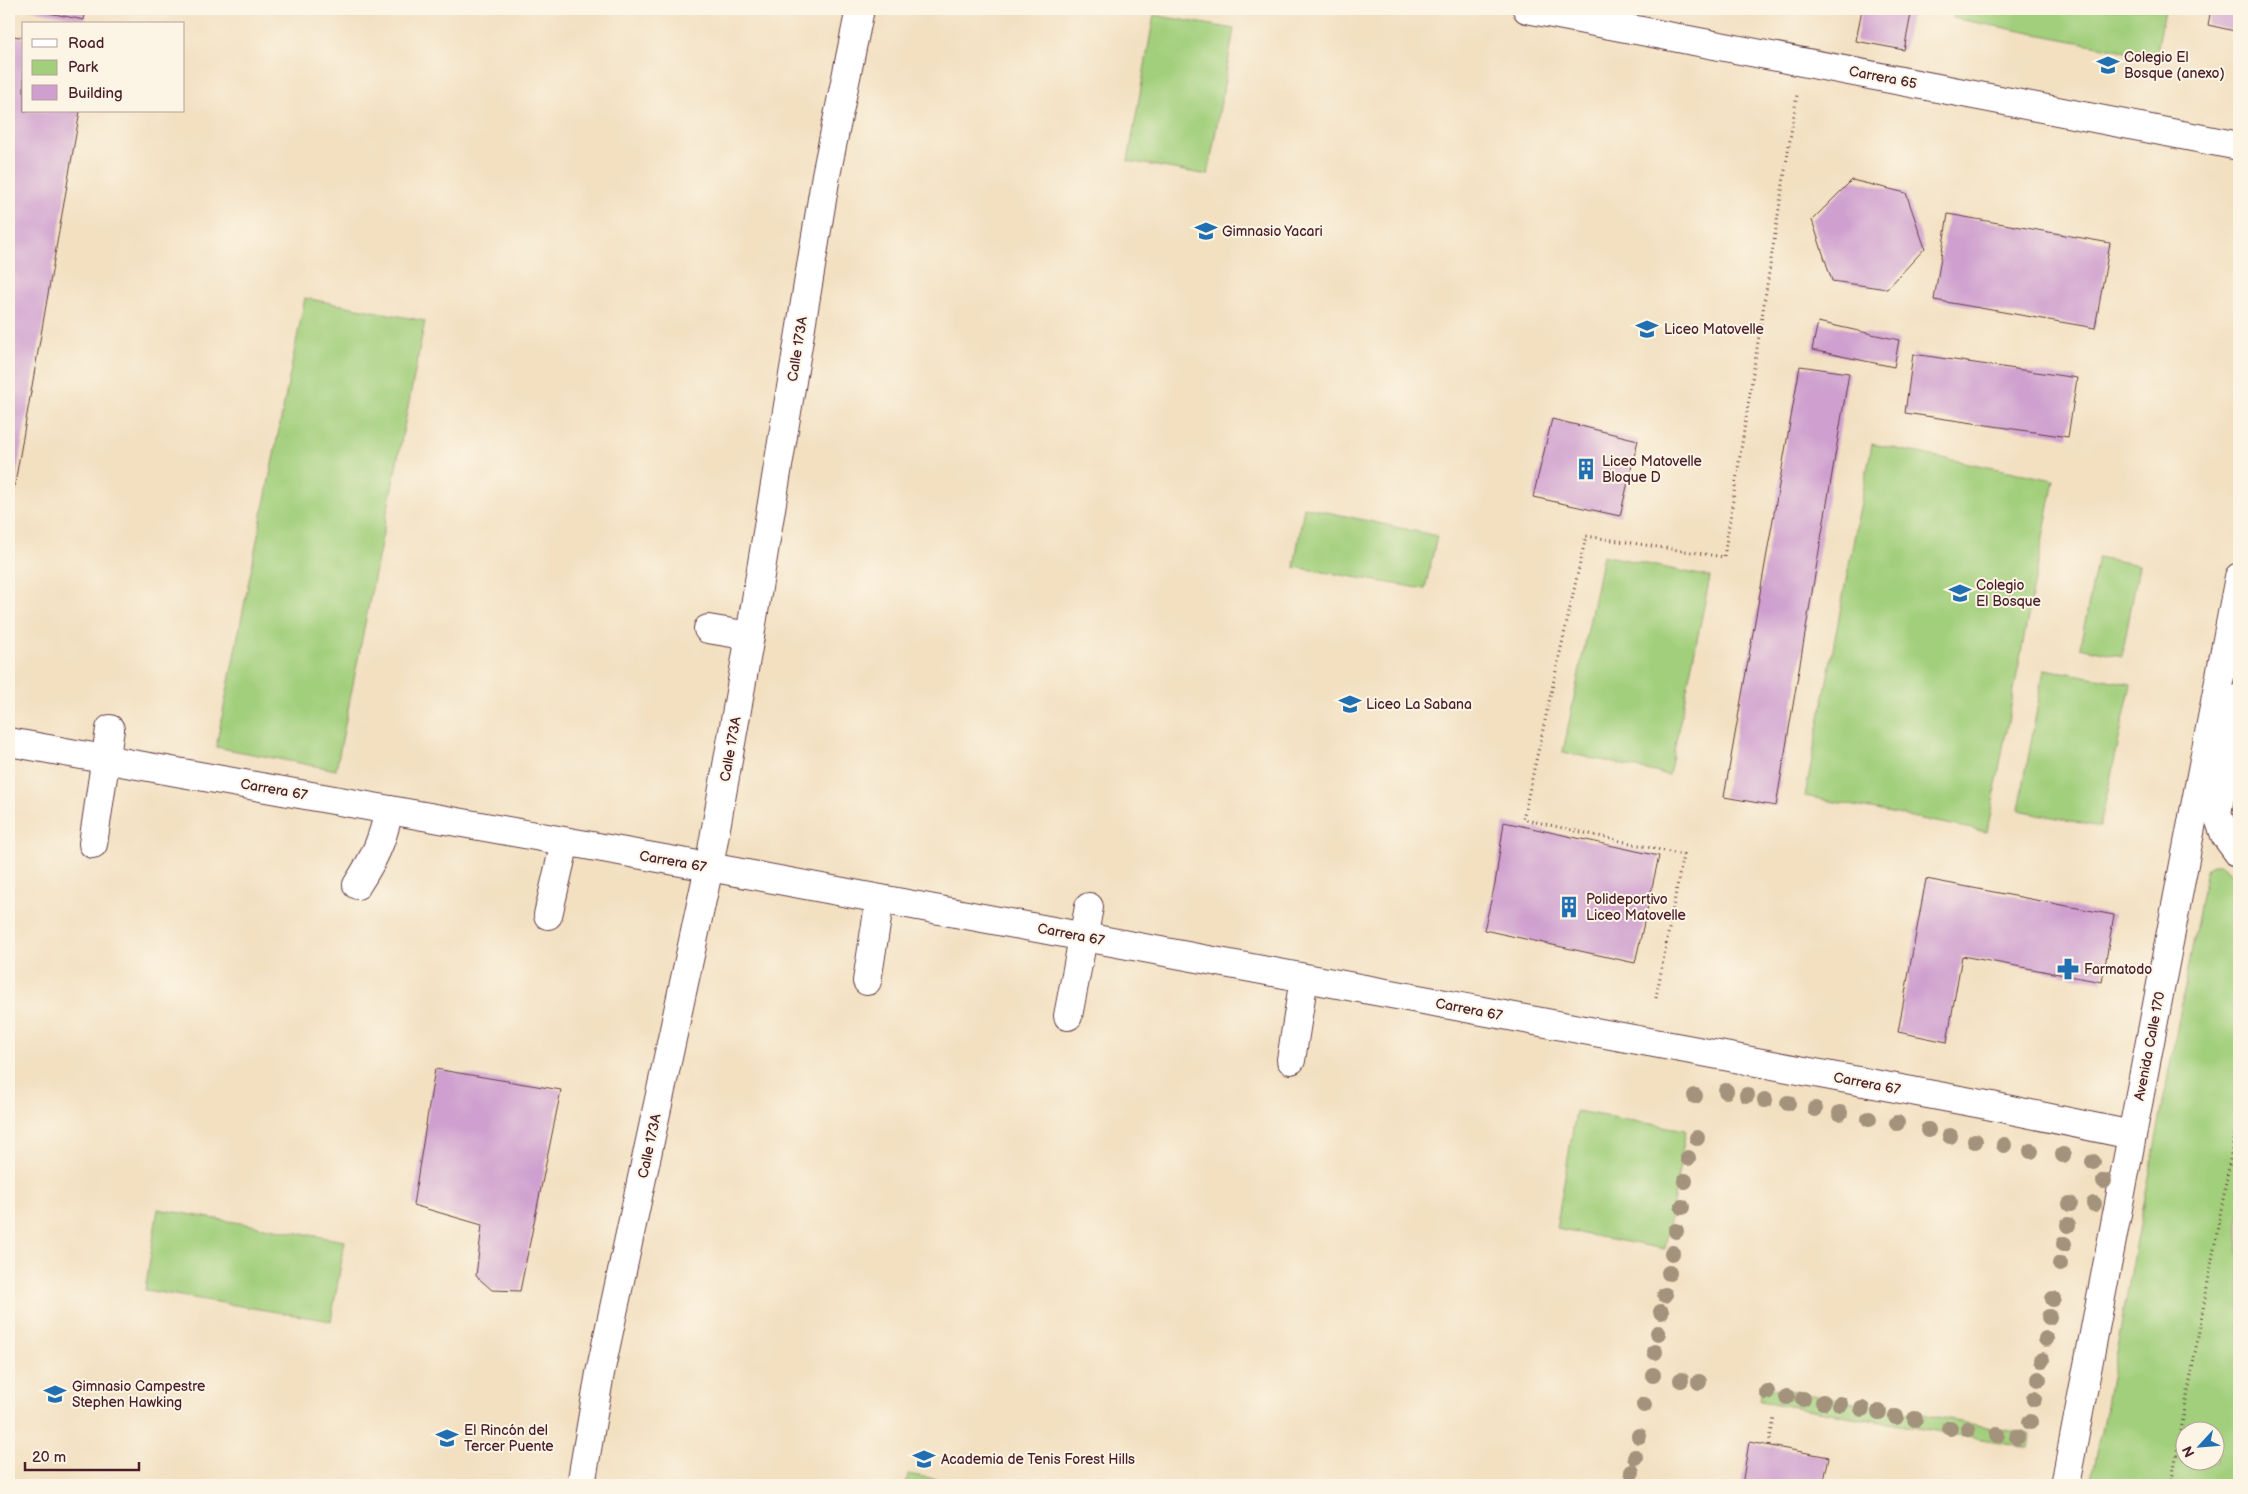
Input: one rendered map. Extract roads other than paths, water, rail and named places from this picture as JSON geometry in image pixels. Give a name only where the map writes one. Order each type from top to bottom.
[{"type":"street","name":"Calle 173A","points":[[581,1485],[600,1373],[709,867],[750,636],[826,175],[860,9]]},
{"type":"street","name":"Carrera 65","points":[[1527,9],[2239,146]]},
{"type":"street","name":"Avenida Calle 170","points":[[2065,1485],[2239,576]]},
{"type":"street","points":[[708,629],[750,636]]},
{"type":"street","points":[[2239,698],[2217,813],[2225,835],[2239,854]]},
{"type":"street","points":[[93,844],[110,730]]},
{"type":"street","name":"Carrera 67","points":[[9,742],[1083,936],[1987,1105],[2132,1134]]},
{"type":"street","points":[[357,885],[373,862],[383,840],[390,810]]},
{"type":"street","points":[[548,915],[565,842]]},
{"type":"street","points":[[867,980],[880,899]]},
{"type":"street","points":[[1068,1016],[1089,907]]},
{"type":"street","points":[[1291,1060],[1304,978]]},
{"type":"place","name":"Colegio El Bosque (anexo)","points":[[2108,65]]},
{"type":"place","name":"Gimnasio Yacari","points":[[1206,231]]},
{"type":"place","name":"Liceo Matovelle","points":[[1647,329]]},
{"type":"place","name":"Liceo Matovelle Bloque D","points":[[1586,469]]},
{"type":"place","name":"Colegio El Bosque","points":[[1960,593]]},
{"type":"place","name":"Liceo La Sabana","points":[[1350,704]]},
{"type":"place","name":"Polideportivo Liceo Matovelle","points":[[1569,907]]},
{"type":"place","name":"Farmatodo","points":[[2068,969]]},
{"type":"place","name":"Gimnasio Campestre Stephen Hawking","points":[[55,1394]]},
{"type":"place","name":"El Rincón del Tercer Puente","points":[[447,1438]]},
{"type":"place","name":"Academia de Tenis Forest Hills","points":[[924,1459]]}]
